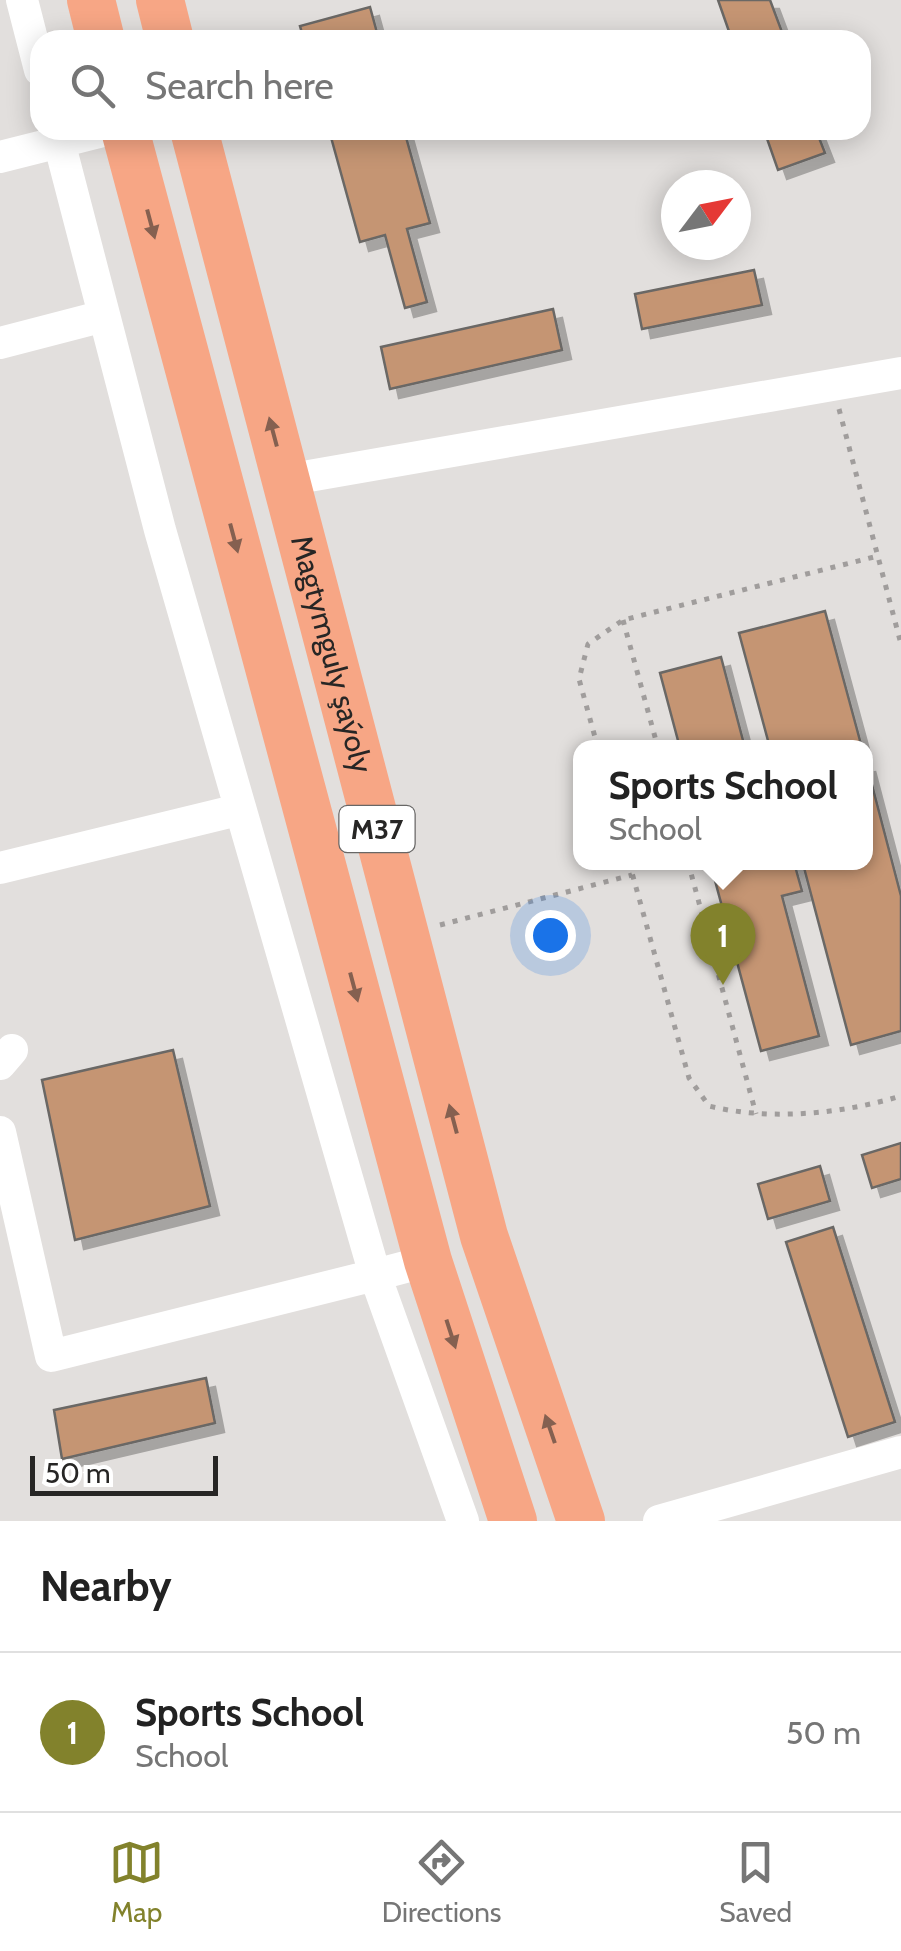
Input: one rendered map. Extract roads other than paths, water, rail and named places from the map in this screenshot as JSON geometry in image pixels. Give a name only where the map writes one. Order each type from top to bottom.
[{"type":"highway","points":[[91,0],[98,30]]},
{"type":"highway","points":[[160,0],[168,30]]},
{"type":"highway","name":"M37","points":[[127,140],[428,1261],[513,1521]]},
{"type":"highway","name":"Magtymguly şaýoly","points":[[197,140],[484,1236],[582,1521]]},
{"type":"highway","points":[[314,839],[377,828]]},
{"type":"highway","points":[[334,914],[399,918]]},
{"type":"street","points":[[22,0],[30,31]]},
{"type":"street","points":[[0,157],[46,140]]},
{"type":"street","points":[[58,140],[238,810],[375,1275],[463,1521]]},
{"type":"street","points":[[0,343],[104,316]]},
{"type":"street","points":[[286,480],[901,373]]},
{"type":"street","points":[[0,868],[238,810]]},
{"type":"street","points":[[0,1132],[51,1356],[428,1261]]},
{"type":"street","points":[[659,1521],[901,1452]]},
{"type":"place","name":"Sports School","points":[[723,985]]}]
